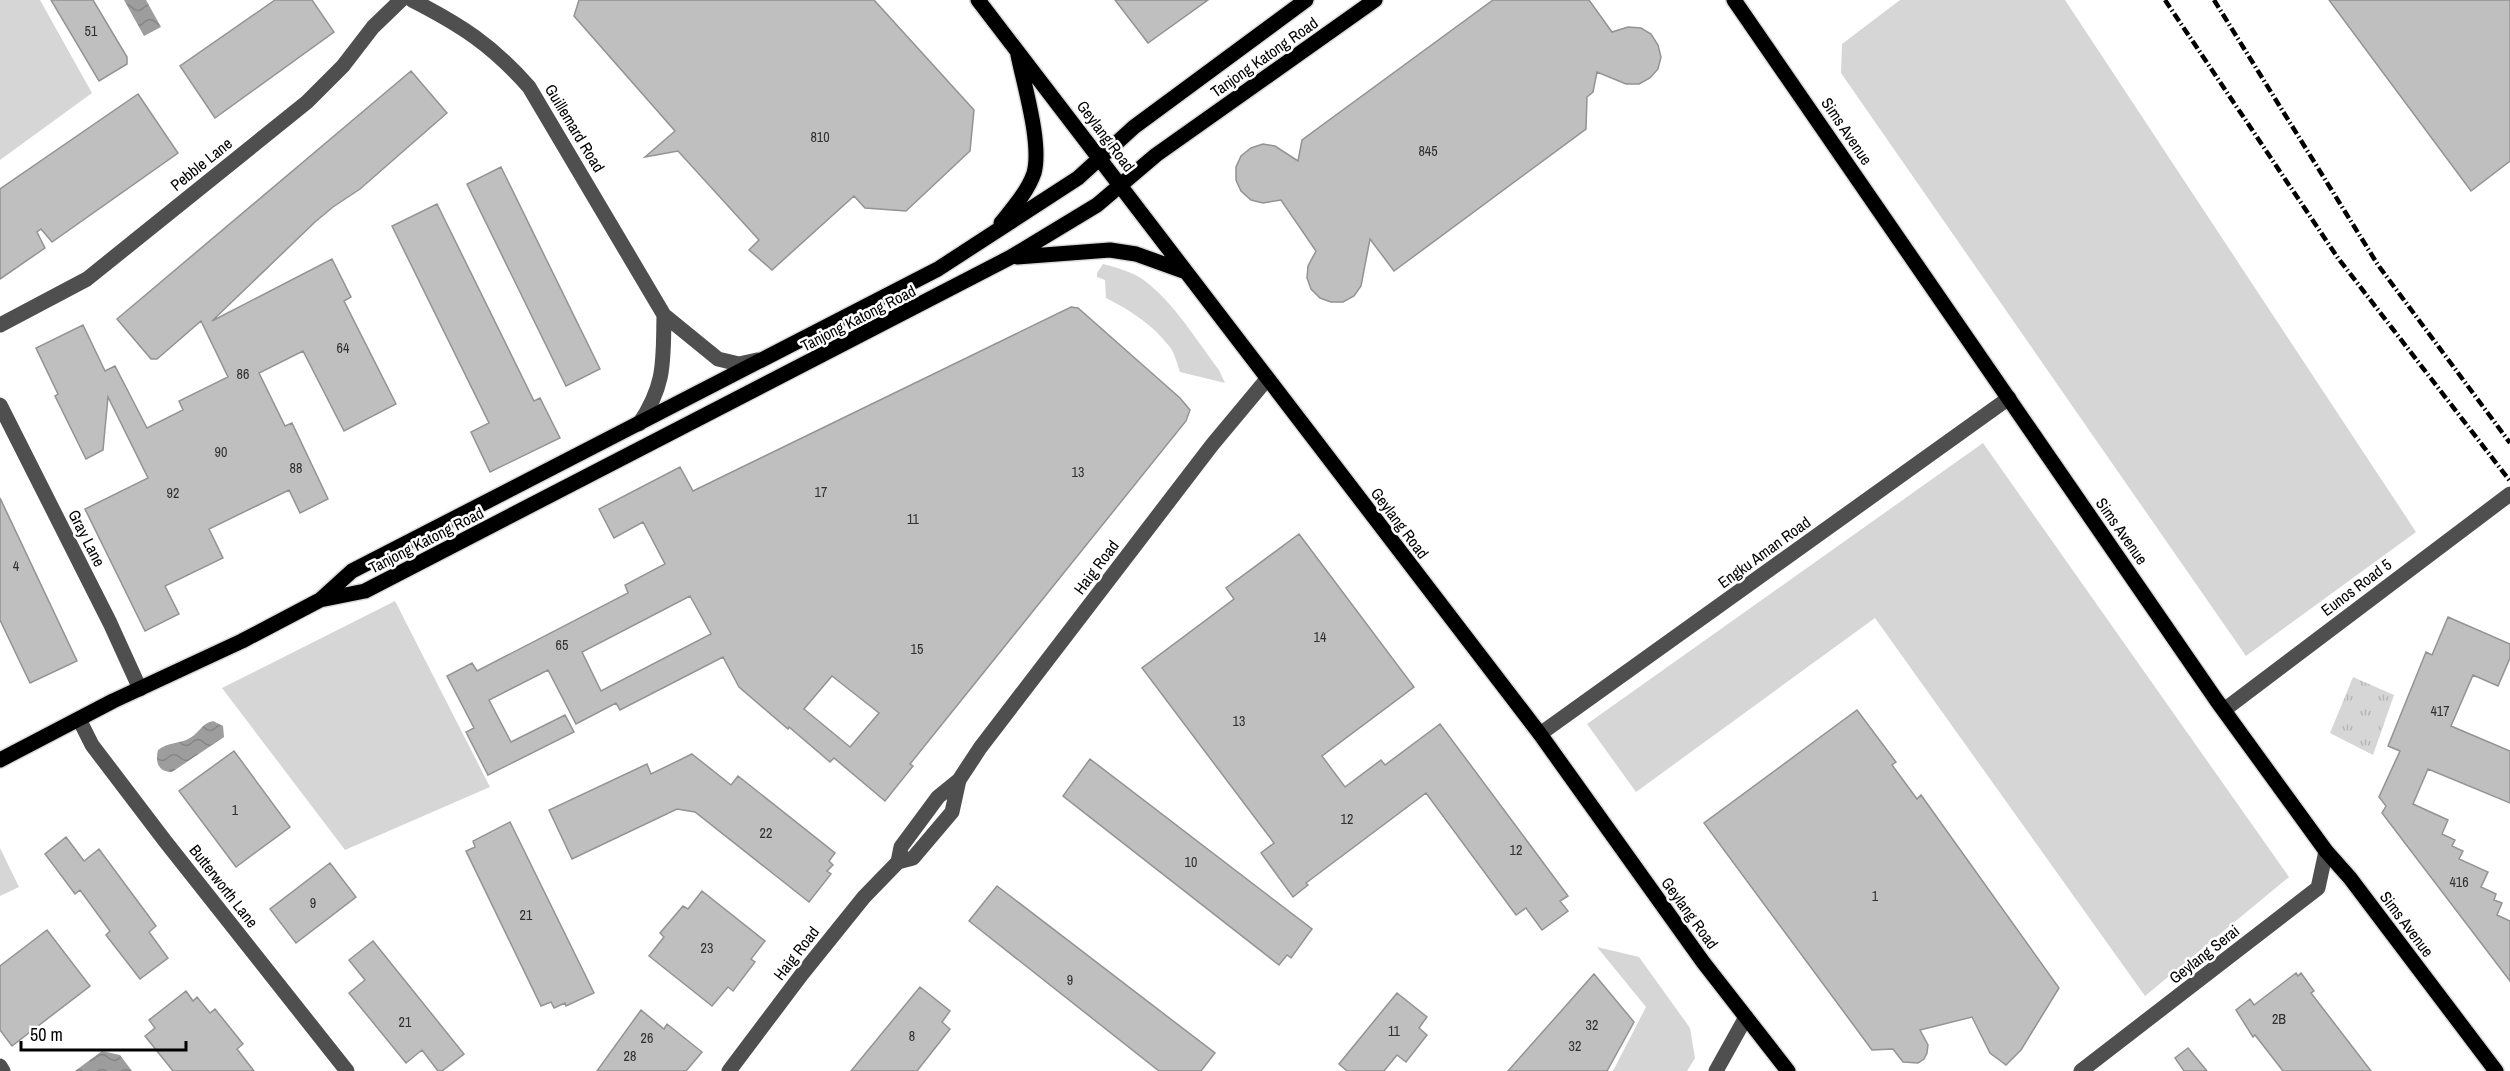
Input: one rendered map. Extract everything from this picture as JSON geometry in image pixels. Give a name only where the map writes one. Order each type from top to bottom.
[{"type":"main road","name":"Geylang Road","points":[[978,0],[1540,734],[1670,917],[1788,1071]]},
{"type":"main road","name":"Tanjong Katong Road","points":[[0,760],[78,719],[242,641],[320,600],[352,571],[938,269],[1078,178],[1134,127],[1306,0]]},
{"type":"main road","name":"Tanjong Katong Road","points":[[320,600],[365,591],[910,312],[1011,257],[1097,205],[1156,155],[1375,0]]},
{"type":"main road","name":"Sims Avenue","points":[[1734,0],[2224,710],[2326,851],[2350,878],[2496,1071]]},
{"type":"main road","points":[[992,234],[1020,199],[1034,173],[1036,152],[1018,52]]},
{"type":"main road","points":[[1011,257],[1110,250],[1136,254],[1186,272]]},
{"type":"street","name":"Pebble Lane","points":[[0,325],[87,279],[307,102],[343,66],[373,27],[401,0]]},
{"type":"street","name":"Guillemard Road","points":[[412,0],[465,29],[505,59],[529,87],[664,315],[718,359],[740,364],[771,356]]},
{"type":"street","points":[[639,424],[652,404],[658,388],[662,366],[664,315]]},
{"type":"street","name":"Haig Road","points":[[729,1071],[864,897],[898,862],[901,847],[938,798],[959,780],[980,748],[1212,445],[1267,379]]},
{"type":"street","name":"Engku Aman Road","points":[[1540,734],[2009,398]]},
{"type":"street","name":"Gray Lane","points":[[0,405],[110,623],[140,689]]},
{"type":"street","name":"Eunos Road 5","points":[[2224,710],[2510,494]]},
{"type":"street","name":"Butterworth Lane","points":[[78,719],[92,745],[165,841],[347,1071]]},
{"type":"street","name":"Geylang Serai","points":[[2082,1071],[2318,888],[2326,851]]},
{"type":"street","points":[[1716,1071],[1746,1017]]},
{"type":"street","points":[[0,1066],[3,1071]]},
{"type":"green space","points":[[0,0],[40,0],[92,93],[0,160]]},
{"type":"green space","points":[[1900,0],[2065,0],[2416,532],[2246,656],[1841,73],[1842,44]]},
{"type":"green space","points":[[1103,264],[1135,275],[1156,290],[1185,323],[1219,370],[1225,383],[1180,372],[1171,349],[1156,331],[1132,313],[1106,298],[1105,280],[1097,277]]},
{"type":"green space","points":[[1983,443],[2289,877],[2145,996],[1875,618],[1636,792],[1587,724]]},
{"type":"green space","points":[[395,601],[490,787],[345,850],[222,688]]},
{"type":"green space","points":[[2353,677],[2394,695],[2373,755],[2330,733]]},
{"type":"green space","points":[[0,848],[19,887],[0,896]]},
{"type":"green space","points":[[1597,947],[1639,957],[1690,1028],[1695,1058],[1687,1071],[1613,1071],[1646,1007]]},
{"type":"water","points":[[124,0],[146,0],[161,27],[144,36]]},
{"type":"water","points":[[213,721],[223,726],[224,737],[172,772],[167,772],[159,766],[158,750],[190,738]]},
{"type":"water","points":[[102,1051],[120,1055],[132,1071],[75,1071]]},
{"type":"building","points":[[51,0],[93,0],[127,57],[127,64],[99,81]]},
{"type":"building","points":[[275,0],[312,0],[334,32],[215,118],[180,66]]},
{"type":"building","points":[[579,0],[874,0],[974,110],[970,151],[906,211],[865,208],[854,196],[772,270],[749,250],[759,240],[678,151],[645,157],[675,131],[574,16]]},
{"type":"building","points":[[1115,0],[1208,0],[1148,43]]},
{"type":"building","points":[[1493,0],[1589,0],[1612,32],[1628,27],[1641,28],[1651,34],[1658,45],[1661,57],[1658,69],[1650,78],[1639,84],[1626,84],[1597,72],[1593,92],[1587,97],[1586,129],[1394,271],[1370,239],[1361,286],[1354,296],[1343,302],[1331,302],[1320,298],[1311,289],[1307,278],[1308,266],[1316,251],[1281,200],[1263,203],[1251,200],[1241,191],[1236,180],[1236,167],[1241,156],[1251,148],[1263,144],[1275,146],[1298,161],[1302,140]]},
{"type":"building","points":[[2329,0],[2510,0],[2510,161],[2471,191]]},
{"type":"building","points":[[411,71],[447,113],[360,189],[315,222],[212,321],[332,259],[351,297],[344,301],[396,404],[344,431],[303,351],[259,373],[285,426],[292,423],[328,499],[300,513],[289,490],[209,529],[223,558],[165,586],[179,614],[145,631],[85,509],[148,478],[108,397],[103,450],[86,459],[55,396],[58,394],[36,348],[83,325],[105,371],[115,366],[147,428],[183,410],[179,401],[228,377],[201,321],[157,359],[151,359],[117,319]]},
{"type":"building","points":[[138,94],[178,153],[52,242],[41,229],[37,232],[45,248],[0,279],[0,189]]},
{"type":"building","points":[[501,167],[600,369],[566,386],[467,184]]},
{"type":"building","points":[[437,204],[534,401],[540,398],[560,438],[490,472],[471,432],[489,423],[392,226]]},
{"type":"building","points":[[1071,307],[1078,308],[1180,398],[1190,410],[1186,421],[910,764],[913,766],[885,801],[834,758],[830,762],[739,687],[723,657],[620,710],[616,703],[576,724],[548,670],[489,700],[511,742],[565,715],[574,732],[488,775],[466,732],[474,728],[447,676],[472,663],[477,671],[628,593],[625,585],[665,564],[643,522],[614,538],[599,509],[680,467],[693,491]],"holes":[[[690,596],[711,634],[601,691],[582,652]],[[832,676],[879,713],[850,747],[804,709]]]},
{"type":"building","points":[[0,498],[77,661],[30,683],[0,620]]},
{"type":"building","points":[[1299,534],[1414,687],[1322,756],[1345,787],[1381,760],[1385,765],[1440,724],[1568,896],[1560,901],[1568,911],[1542,930],[1526,908],[1516,915],[1426,793],[1306,883],[1308,885],[1293,897],[1261,853],[1274,843],[1142,668],[1234,599],[1226,588]]},
{"type":"building","points":[[2448,617],[2510,644],[2510,658],[2498,686],[2473,675],[2451,726],[2510,751],[2510,803],[2428,769],[2413,804],[2448,820],[2442,834],[2455,840],[2452,846],[2463,851],[2459,859],[2488,872],[2481,887],[2496,894],[2494,900],[2502,903],[2497,915],[2510,921],[2510,981],[2382,813],[2386,806],[2379,797],[2400,751],[2388,746],[2426,652],[2432,655]]},
{"type":"building","points":[[1857,710],[1896,762],[1892,765],[1917,799],[1921,795],[2059,988],[2021,1050],[2006,1065],[1990,1053],[1972,1017],[1920,1030],[1928,1045],[1924,1059],[1918,1063],[1903,1062],[1893,1049],[1872,1050],[1704,823]]},
{"type":"building","points":[[234,751],[290,827],[236,867],[179,791]]},
{"type":"building","points":[[692,754],[731,785],[738,776],[835,853],[829,861],[833,865],[827,871],[831,874],[809,902],[695,812],[677,809],[572,859],[549,810],[647,764],[651,774]]},
{"type":"building","points":[[1090,759],[1312,929],[1291,958],[1287,955],[1279,965],[1063,796]]},
{"type":"building","points":[[510,822],[594,993],[566,1006],[565,1003],[554,1008],[551,1002],[541,1006],[466,851],[475,847],[473,841]]},
{"type":"building","points":[[66,837],[84,861],[99,849],[156,926],[149,932],[168,958],[140,979],[106,935],[110,931],[80,890],[75,894],[45,854]]},
{"type":"building","points":[[330,863],[356,897],[296,943],[270,909]]},
{"type":"building","points":[[997,886],[1215,1053],[1201,1071],[1159,1071],[969,921]]},
{"type":"building","points":[[702,891],[765,941],[751,959],[755,962],[733,991],[728,987],[712,1006],[649,956],[664,937],[660,933],[683,906],[688,909]]},
{"type":"building","points":[[47,930],[90,986],[12,1046],[0,1030],[0,966]]},
{"type":"building","points":[[373,941],[464,1054],[442,1071],[438,1071],[422,1050],[406,1063],[349,993],[365,980],[349,960]]},
{"type":"building","points":[[2296,973],[2298,976],[2301,973],[2314,991],[2311,993],[2371,1071],[2283,1071],[2255,1035],[2253,1037],[2236,1010],[2250,999],[2254,1005]]},
{"type":"building","points":[[1594,974],[1634,1022],[1607,1071],[1508,1071]]},
{"type":"building","points":[[920,987],[950,1011],[942,1022],[950,1029],[917,1071],[851,1071]]},
{"type":"building","points":[[186,991],[193,1001],[197,997],[210,1013],[215,1009],[243,1044],[237,1049],[254,1071],[173,1071],[145,1036],[155,1028],[149,1020]]},
{"type":"building","points":[[1397,993],[1427,1017],[1419,1028],[1427,1035],[1406,1062],[1397,1055],[1384,1071],[1347,1071],[1339,1064]]},
{"type":"building","points":[[641,1010],[664,1029],[667,1024],[702,1052],[686,1071],[597,1071]]},
{"type":"building","points":[[2188,1048],[2207,1071],[2184,1071],[2175,1058]]},
{"type":"railway","points":[[2165,0],[2338,258],[2510,481]]},
{"type":"railway","points":[[2214,0],[2378,265],[2510,443]]}]
